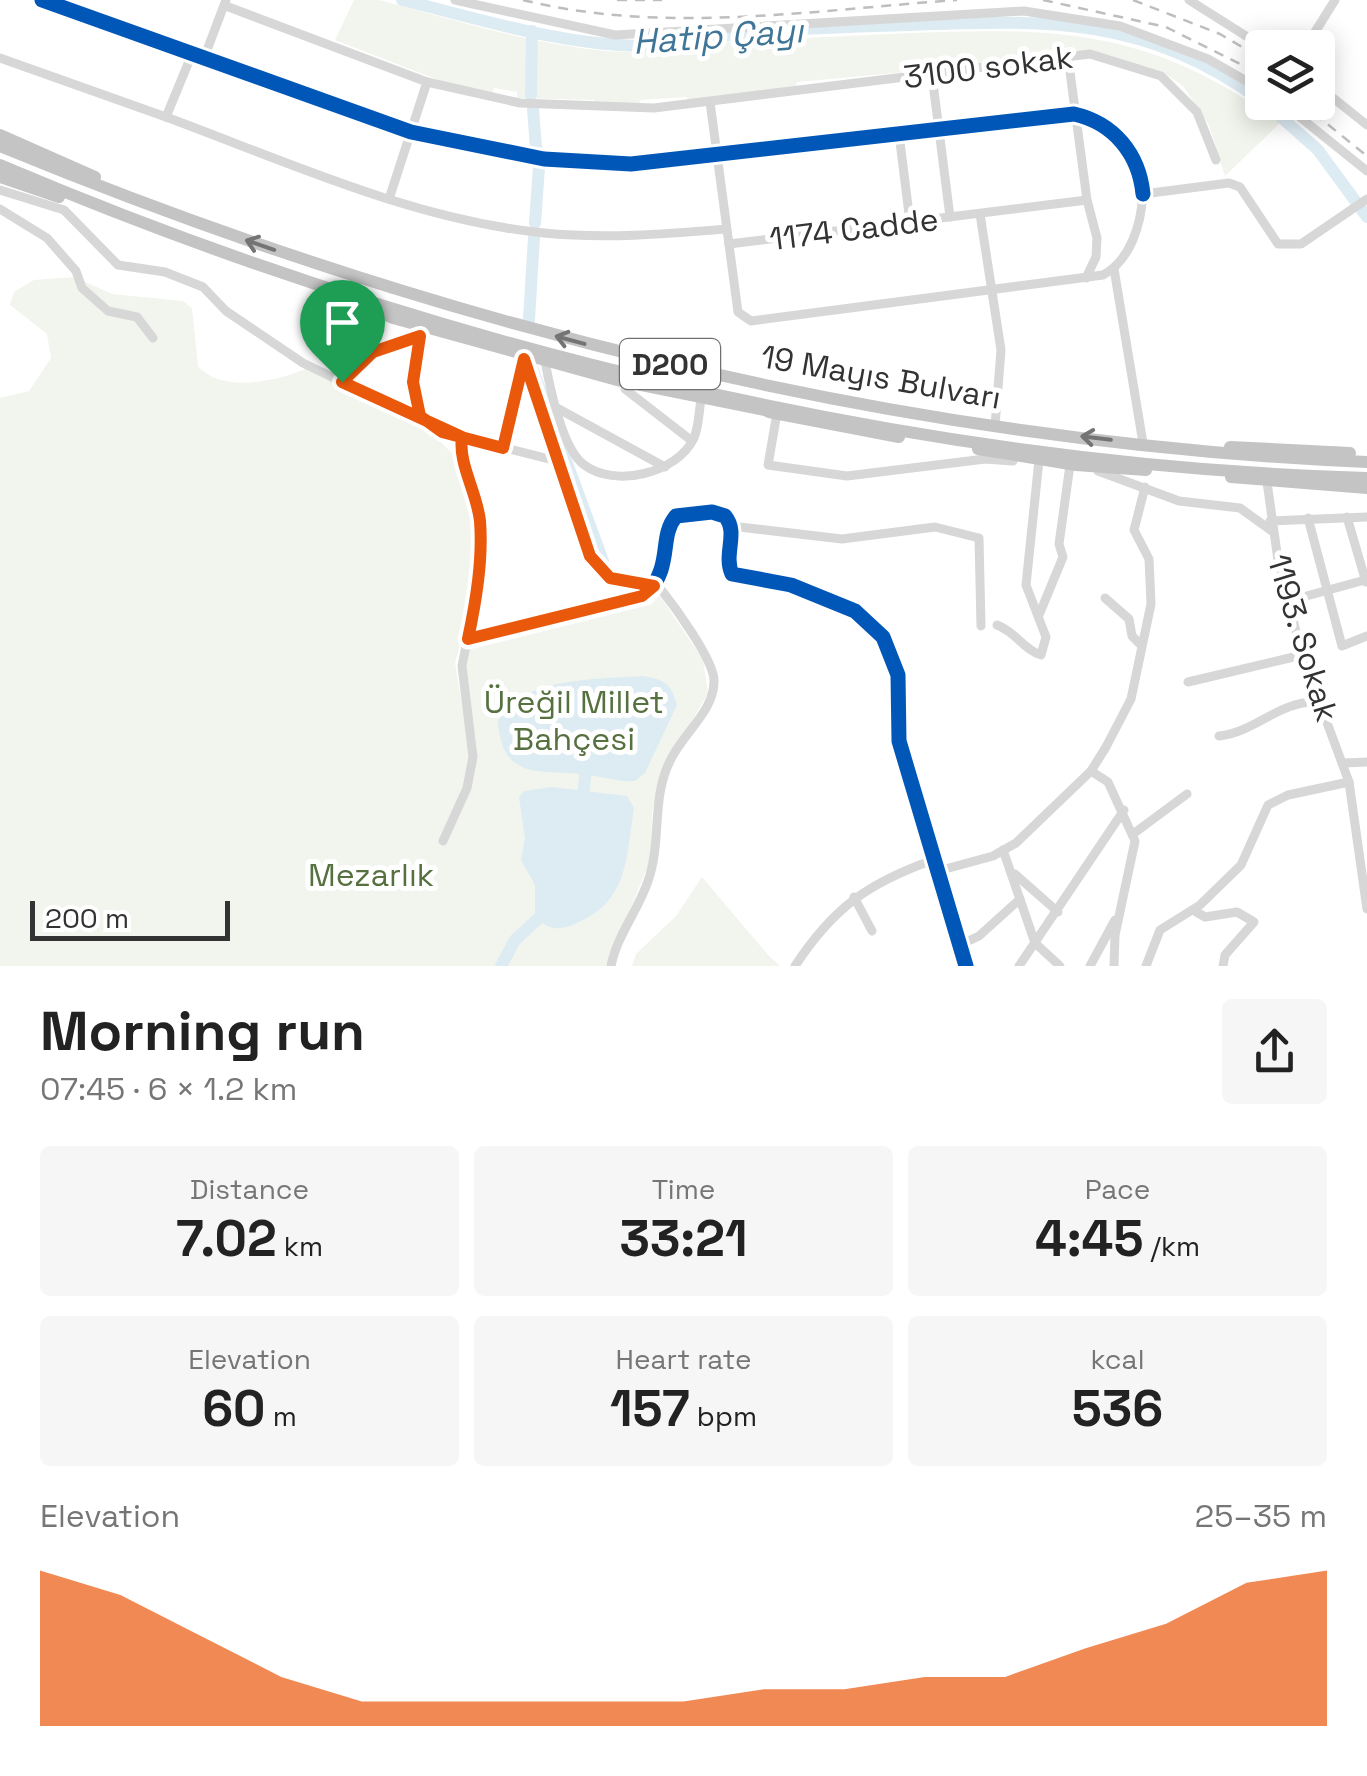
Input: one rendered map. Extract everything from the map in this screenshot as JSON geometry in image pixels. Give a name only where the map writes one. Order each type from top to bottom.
[{"type":"highway","points":[[0,134],[178,218]]},
{"type":"highway","name":"19 Mayıs Bulvarı","points":[[0,146],[178,218],[496,320],[625,354],[781,390],[994,426],[1267,458],[1367,462]]},
{"type":"highway","name":"19 Mayıs Bulvarı","points":[[0,164],[150,226],[321,284],[627,374],[839,416],[1115,458],[1367,478]]},
{"type":"highway","points":[[0,177],[150,226]]},
{"type":"highway","points":[[321,284],[421,331],[701,399],[1076,465],[1367,488]]},
{"type":"highway","points":[[490,346],[507,340]]},
{"type":"highway","points":[[773,412],[839,416]]},
{"type":"highway","points":[[1209,450],[1240,446],[1367,454]]},
{"type":"street","points":[[42,0],[411,132],[544,160],[631,164],[1074,114],[1098,122],[1126,146],[1136,161],[1143,194],[1138,228],[1114,269],[1143,444]]},
{"type":"street","points":[[455,0],[615,35],[1024,11],[1120,26],[1208,59],[1245,80]]},
{"type":"street","points":[[1188,0],[1245,36]]},
{"type":"street","points":[[1316,30],[1335,0]]},
{"type":"street","points":[[204,58],[226,3]]},
{"type":"street","name":"3100 sokak","points":[[226,3],[427,82],[520,102],[595,109],[710,102],[1090,54],[1162,76],[1196,112],[1216,160]]},
{"type":"street","points":[[166,118],[192,54]]},
{"type":"street","points":[[1068,57],[1086,200],[1097,249],[1086,278]]},
{"type":"street","points":[[0,58],[390,199],[459,219],[542,233],[644,236],[726,229]]},
{"type":"street","points":[[932,75],[950,217]]},
{"type":"street","points":[[390,199],[427,82]]},
{"type":"street","points":[[1335,100],[1367,125]]},
{"type":"street","points":[[710,102],[738,312],[751,321],[1086,278],[1114,269]]},
{"type":"street","points":[[1304,120],[1367,171]]},
{"type":"street","points":[[899,134],[910,222]]},
{"type":"street","points":[[1353,158],[1367,179]]},
{"type":"street","points":[[1143,194],[1229,182],[1240,187],[1278,244],[1301,244],[1367,199]]},
{"type":"street","points":[[0,190],[76,217],[118,265],[166,272],[203,287],[226,311],[303,363],[420,416],[442,432],[561,462]]},
{"type":"street","name":"1174 Cadde","points":[[729,244],[1086,200]]},
{"type":"street","points":[[0,209],[47,238],[76,271],[89,295],[114,314],[137,318],[153,338]]},
{"type":"street","points":[[980,214],[1001,350],[994,426]]},
{"type":"street","points":[[342,382],[373,352],[421,331]]},
{"type":"street","points":[[420,416],[413,382],[421,331]]},
{"type":"street","points":[[503,448],[524,357]]},
{"type":"street","points":[[524,357],[590,556],[610,578],[654,586],[669,599],[703,650],[714,682],[709,704],[668,763],[654,820],[649,880],[614,950],[611,966]]},
{"type":"street","points":[[546,361],[556,408],[580,462],[589,468],[625,475],[665,466],[692,441],[701,399]]},
{"type":"street","points":[[625,389],[692,441]]},
{"type":"street","points":[[556,408],[665,466]]},
{"type":"street","points":[[773,412],[768,464],[847,476],[985,459],[1014,461]]},
{"type":"street","points":[[443,842],[472,769],[462,681],[477,590],[480,521],[460,451],[462,437]]},
{"type":"street","points":[[997,625],[1014,631],[1029,650],[1041,656],[1046,637],[1026,585],[1039,460]]},
{"type":"street","points":[[1039,615],[1062,557],[1059,544],[1076,465],[1179,501],[1240,508],[1271,526],[1308,518],[1367,516]]},
{"type":"street","name":"1193. Sokak","points":[[1267,482],[1271,526],[1302,655],[1349,782],[1367,910]]},
{"type":"street","points":[[938,871],[1004,850],[1042,821],[1091,771],[1130,699],[1151,604],[1149,558],[1134,530],[1145,487]]},
{"type":"street","points":[[468,639],[642,596],[654,586],[666,565],[668,531],[676,516],[712,512],[724,516],[731,526],[728,567],[732,574],[791,584],[854,611],[883,638],[898,676],[899,741],[966,966]]},
{"type":"street","points":[[1288,601],[1366,582],[1347,517]]},
{"type":"street","points":[[1308,518],[1342,646],[1367,636]]},
{"type":"street","points":[[731,526],[842,539],[936,527],[979,538],[980,626]]},
{"type":"street","points":[[1105,598],[1124,613],[1132,636],[1140,644]]},
{"type":"street","points":[[1188,682],[1302,655]]},
{"type":"street","points":[[1219,736],[1246,731],[1298,701],[1318,702]]},
{"type":"street","points":[[1344,763],[1367,762]]},
{"type":"street","points":[[1091,771],[1108,782],[1133,834],[1114,966]]},
{"type":"street","points":[[1146,966],[1160,930],[1192,910],[1241,865],[1268,806],[1288,795],[1349,782]]},
{"type":"street","points":[[1133,834],[1187,794]]},
{"type":"street","points":[[1019,966],[1124,810]]},
{"type":"street","points":[[1004,850],[1035,943],[1060,966]]},
{"type":"street","points":[[795,966],[822,928],[854,897],[878,882],[933,860]]},
{"type":"street","points":[[1013,872],[1058,912]]},
{"type":"street","points":[[854,897],[872,931]]},
{"type":"street","points":[[960,944],[978,936],[1020,899]]},
{"type":"street","points":[[1192,910],[1204,917],[1236,912],[1254,922],[1224,955],[1223,966]]},
{"type":"street","points":[[1090,966],[1119,912]]},
{"type":"green space","points":[[354,0],[379,0],[531,39],[624,52],[730,42],[913,33],[1062,35],[1106,41],[1190,69],[1245,99],[1245,120],[1280,123],[1225,176],[1209,125],[1183,86],[1163,72],[1102,54],[797,82],[796,86],[688,102],[687,97],[640,100],[639,105],[595,105],[594,100],[517,98],[517,92],[494,88],[492,94],[446,83],[335,40]]},
{"type":"green space","points":[[74,277],[112,294],[183,301],[192,308],[198,366],[208,375],[251,382],[308,368],[431,433],[452,453],[465,480],[475,525],[474,594],[455,663],[471,756],[465,685],[469,644],[660,596],[703,660],[708,693],[661,775],[652,812],[651,859],[606,966],[0,966],[0,398],[29,391],[51,358],[47,334],[10,305],[14,292],[34,280]]},
{"type":"green space","points":[[702,877],[780,966],[632,966],[636,954],[676,916]]},
{"type":"shaded area","points":[[642,676],[666,683],[677,705],[645,773],[635,781],[528,769],[508,755],[498,721],[524,696],[562,683]]},
{"type":"shaded area","points":[[552,787],[627,796],[634,808],[626,860],[616,890],[594,914],[559,928],[545,925],[535,916],[535,885],[521,860],[525,838],[519,797],[524,791]]},
{"type":"waterway","name":"Hatip Çayı","points":[[402,0],[550,36],[611,45],[668,44],[747,33],[847,27],[1049,24],[1134,38],[1176,52],[1245,90]]},
{"type":"waterway","points":[[531,95],[532,31]]},
{"type":"waterway","points":[[533,109],[536,148]]},
{"type":"waterway","name":"Hatip Çayı","points":[[1284,120],[1318,150],[1367,217]]},
{"type":"waterway","points":[[535,223],[539,167]]},
{"type":"waterway","points":[[529,320],[534,237]]},
{"type":"waterway","points":[[532,368],[603,561]]},
{"type":"waterway","points":[[582,805],[587,760]]},
{"type":"waterway","points":[[501,966],[515,940],[550,908]]},
{"type":"railway","points":[[523,0],[576,10],[685,18],[794,14],[957,0]]},
{"type":"railway","points":[[617,0],[662,0]]},
{"type":"railway","points":[[1043,0],[1166,27],[1245,66]]},
{"type":"railway","points":[[1133,0],[1220,34],[1245,49]]},
{"type":"railway","points":[[1322,120],[1367,156]]},
{"type":"cycle path","points":[[42,0],[411,132],[544,159],[631,164],[1074,114],[1101,125],[1122,142],[1136,166],[1143,194]]},
{"type":"cycle path","points":[[468,639],[646,595],[660,573],[668,533],[676,516],[712,512],[725,516],[731,529],[732,574],[791,585],[855,611],[883,637],[898,675],[899,741],[966,966]]},
{"type":"route","points":[[342,382],[373,352],[420,336],[413,382],[420,416],[442,432],[503,448],[524,359],[565,471],[590,556],[610,578],[654,586],[646,595],[468,639],[477,590],[480,521],[470,476],[460,455],[460,451],[462,437],[442,432],[420,416],[342,382]]},
{"type":"park label","name":"Üreğil Millet Bahçesi","points":[[574,720]]},
{"type":"park label","name":"Mezarlık","points":[[371,875]]}]
